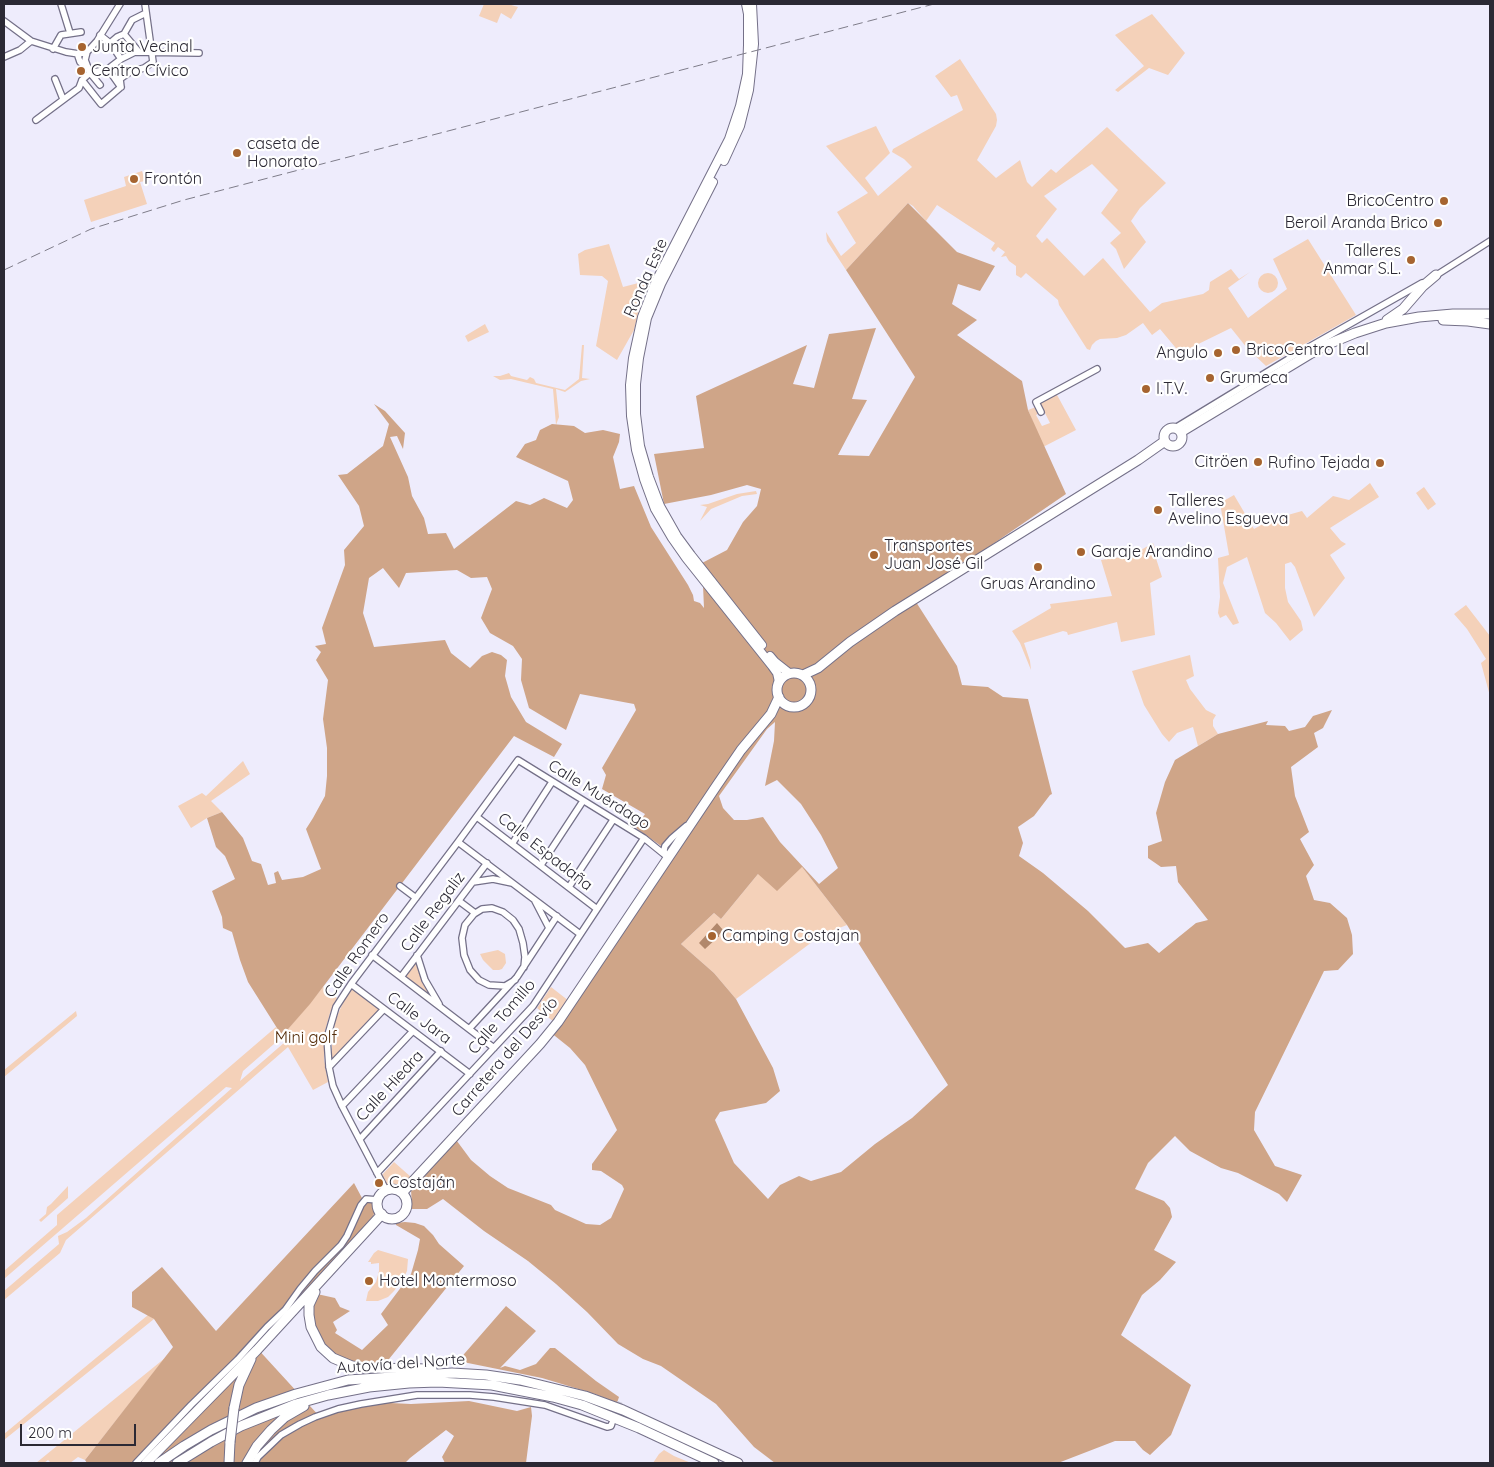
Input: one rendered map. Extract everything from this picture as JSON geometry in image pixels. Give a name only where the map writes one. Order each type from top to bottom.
[{"type":"highway","points":[[1376,326],[1403,309],[1423,286],[1436,275]]},
{"type":"highway","points":[[1165,441],[1164,437],[1169,429],[1178,430],[1325,342],[1376,326],[1403,320],[1436,315],[1490,314]]},
{"type":"highway","points":[[1376,326],[1431,320],[1468,321],[1490,324]]},
{"type":"highway","points":[[1165,441],[1172,446],[1178,445],[1182,440],[1178,430]]},
{"type":"highway","points":[[803,675],[818,668],[864,632],[910,602],[1138,460],[1165,441]]},
{"type":"highway","points":[[811,684],[803,675],[789,673],[781,678],[779,682],[777,690],[779,697],[788,706],[797,706],[806,702],[811,694],[811,684],[818,668]]},
{"type":"highway","name":"Carretera del Desvío","points":[[771,714],[779,697]]},
{"type":"highway","name":"Carretera del Desvío","points":[[402,1193],[540,1044],[558,1022],[667,856],[741,750],[771,714],[779,708],[788,706]]},
{"type":"highway","points":[[394,1189],[402,1193],[407,1200],[407,1206],[401,1216],[390,1219],[382,1214],[378,1207],[378,1200],[383,1192],[394,1189]]},
{"type":"highway","points":[[146,1463],[257,1350],[382,1214]]},
{"type":"highway","points":[[335,1266],[314,1294],[309,1305],[308,1315],[313,1332],[326,1352],[340,1362],[358,1367],[435,1369],[452,1373]]},
{"type":"highway","points":[[229,1463],[234,1408],[242,1376],[257,1350]]},
{"type":"highway","name":"Autovía del Norte","points":[[159,1463],[184,1446],[225,1423],[256,1408],[296,1394],[348,1380],[452,1373],[520,1380],[585,1396],[622,1410],[738,1463]]},
{"type":"highway","name":"Autovía del Norte","points":[[177,1463],[241,1426],[296,1404],[341,1392],[387,1385],[438,1382],[492,1385],[568,1401],[605,1414],[714,1463]]},
{"type":"highway","points":[[247,1463],[266,1436],[285,1417],[313,1402],[341,1392]]},
{"type":"main road","name":"Ronda Este","points":[[746,4],[748,14],[747,74],[740,106],[729,139],[656,281],[642,317],[633,358],[630,385],[631,416],[636,450],[655,509],[686,558],[772,666],[777,673],[779,682]]},
{"type":"main road","name":"Ronda Este","points":[[752,4],[754,44],[749,90],[745,107],[734,141],[661,284],[650,310],[639,358],[636,384],[636,414],[640,446],[649,477],[660,506],[677,536],[775,662],[789,673]]},
{"type":"street","points":[[61,4],[70,33]]},
{"type":"street","points":[[90,73],[85,60],[88,52],[120,4]]},
{"type":"street","points":[[121,87],[120,79],[130,72],[144,68],[153,62],[145,4]]},
{"type":"street","points":[[110,43],[124,34],[132,20],[146,13]]},
{"type":"street","points":[[4,21],[31,41],[53,49],[77,53],[88,52]]},
{"type":"street","points":[[53,49],[60,37],[70,33],[81,32]]},
{"type":"street","points":[[124,34],[139,52]]},
{"type":"street","points":[[100,35],[110,43],[121,59]]},
{"type":"street","points":[[4,57],[20,50],[31,41]]},
{"type":"street","points":[[77,53],[80,62],[100,85]]},
{"type":"street","points":[[36,120],[71,95],[90,73],[108,69],[132,53],[199,53]]},
{"type":"street","points":[[108,69],[121,87]]},
{"type":"street","points":[[55,79],[63,99]]},
{"type":"street","points":[[82,80],[100,104],[121,87]]},
{"type":"street","points":[[1325,342],[1490,241]]},
{"type":"street","points":[[1041,412],[1036,402],[1097,369]]},
{"type":"street","name":"Calle Muérdago","points":[[518,760],[644,838],[667,856]]},
{"type":"street","name":"Calle Romero","points":[[386,1190],[333,1086],[329,1067],[327,1038],[336,1007],[372,955],[518,760]]},
{"type":"street","points":[[512,844],[552,782]]},
{"type":"street","points":[[541,866],[583,801]]},
{"type":"street","name":"Calle Espadaña","points":[[477,817],[597,909]]},
{"type":"street","points":[[569,887],[613,820]]},
{"type":"street","name":"Calle Tomillo","points":[[377,1173],[534,1006],[644,838]]},
{"type":"street","points":[[458,842],[580,934]]},
{"type":"street","name":"Calle Regaliz","points":[[401,977],[487,863]]},
{"type":"street","points":[[473,882],[492,879],[516,885]]},
{"type":"street","points":[[400,886],[416,898]]},
{"type":"street","points":[[532,897],[549,928]]},
{"type":"street","points":[[459,900],[475,913]]},
{"type":"street","points":[[515,980],[505,986],[489,985],[479,980],[470,970],[464,954],[462,938],[465,925],[475,913],[482,909],[492,908],[503,912],[513,920],[519,929],[523,943],[524,967]]},
{"type":"street","points":[[469,1029],[515,980],[557,916]]},
{"type":"street","points":[[372,955],[494,1048]]},
{"type":"street","points":[[417,955],[425,980],[441,1008]]},
{"type":"street","name":"Calle Jara","points":[[351,984],[470,1074]]},
{"type":"street","points":[[329,1067],[384,1008]]},
{"type":"street","points":[[342,1106],[413,1030]]},
{"type":"street","name":"Calle Hiedra","points":[[360,1139],[441,1052]]},
{"type":"street","points":[[136,1463],[238,1359],[284,1310],[315,1271],[341,1245],[366,1198],[378,1200]]},
{"type":"street","points":[[255,1463],[258,1457],[281,1435],[307,1421],[338,1409],[417,1395],[494,1397],[545,1405],[607,1427],[611,1426],[612,1423]]},
{"type":"green space","points":[[484,4],[508,4],[518,7],[511,19],[501,13],[497,23],[479,16]]},
{"type":"green space","points":[[1152,14],[1185,53],[1168,75],[1149,68],[1118,92],[1115,90],[1144,66],[1115,35]]},
{"type":"green space","points":[[960,59],[996,114],[996,126],[977,160],[996,178],[1020,160],[1027,182],[1032,187],[1051,169],[1056,173],[1107,127],[1166,183],[1140,208],[1131,221],[1146,242],[1124,269],[1116,249],[1110,243],[1121,233],[1101,213],[1118,190],[1092,164],[1044,196],[1057,209],[1036,236],[1042,243],[1047,238],[1084,276],[1103,258],[1150,312],[1162,303],[1203,294],[1209,290],[1210,282],[1231,269],[1239,279],[1250,272],[1228,288],[1248,318],[1287,289],[1273,259],[1308,239],[1356,315],[1266,366],[1247,348],[1231,328],[1180,353],[1160,329],[1152,335],[1143,323],[1126,335],[1096,341],[1090,350],[1087,349],[1059,305],[1058,300],[1026,273],[1021,278],[1016,275],[1016,266],[1006,256],[1001,257],[1005,252],[998,247],[994,252],[991,249],[995,243],[937,205],[926,221],[908,203],[846,270],[827,241],[826,232],[841,256],[856,243],[837,212],[868,193],[826,146],[876,126],[890,153],[865,178],[878,196],[912,167],[904,159],[892,152],[893,149],[963,110],[957,95],[951,97],[935,76]]},
{"type":"green space","points":[[142,171],[145,181],[140,182],[147,204],[91,222],[84,200],[126,186],[124,177]]},
{"type":"green space","points":[[609,244],[623,287],[646,281],[634,330],[617,360],[596,346],[608,281],[602,276],[580,275],[578,254],[585,250]]},
{"type":"green space","points":[[1264,273],[1272,273],[1278,279],[1278,287],[1272,293],[1264,293],[1258,287],[1258,279]]},
{"type":"green space","points":[[485,324],[489,332],[468,342],[465,336]]},
{"type":"green space","points":[[582,345],[584,345],[582,378],[590,379],[581,381],[565,392],[556,389],[559,417],[556,425],[553,389],[511,379],[500,380],[493,376],[509,373],[511,376],[527,380],[530,377],[536,383],[565,390],[579,379]]},
{"type":"green space","points":[[1056,393],[1076,430],[1043,447],[1028,410],[1036,407],[1040,413],[1036,415],[1042,426],[1050,423],[1039,402]]},
{"type":"green space","points":[[1370,483],[1379,497],[1330,528],[1346,544],[1330,555],[1345,578],[1314,617],[1295,567],[1291,562],[1285,564],[1285,588],[1288,602],[1301,621],[1303,630],[1290,641],[1276,623],[1265,613],[1247,557],[1227,567],[1223,583],[1239,623],[1233,625],[1226,615],[1220,618],[1218,613],[1220,597],[1218,558],[1229,555],[1220,503],[1234,495],[1254,529],[1270,520],[1302,511],[1307,518],[1333,496],[1349,500]]},
{"type":"green space","points":[[1424,487],[1436,504],[1428,510],[1416,493]]},
{"type":"green space","points":[[756,491],[757,494],[742,496],[711,509],[700,521],[707,507],[700,505],[737,494]]},
{"type":"green space","points":[[1153,543],[1155,548],[1153,549],[1162,577],[1150,583],[1155,635],[1121,642],[1117,622],[1068,635],[1067,632],[1063,631],[1024,643],[1031,670],[1020,643],[1012,631],[1051,608],[1050,604],[1112,596],[1101,560],[1128,556],[1140,548],[1141,550]]},
{"type":"green space","points":[[1466,605],[1490,636],[1490,696],[1481,663],[1486,659],[1467,629],[1454,614]]},
{"type":"green space","points":[[1190,655],[1194,676],[1186,680],[1190,689],[1206,710],[1216,715],[1213,720],[1213,726],[1218,734],[1198,746],[1193,727],[1177,733],[1169,742],[1144,705],[1132,671]]},
{"type":"green space","points":[[243,761],[250,774],[211,801],[222,812],[207,818],[191,828],[178,806],[202,793],[206,796]]},
{"type":"green space","name":"Camping Costajan","points":[[802,867],[847,925],[826,933],[812,942],[736,999],[714,973],[681,944],[714,913],[721,919],[758,874]]},
{"type":"green space","points":[[498,950],[505,954],[506,963],[502,969],[493,970],[480,954]]},
{"type":"green space","points":[[416,960],[432,996],[431,997],[403,977]]},
{"type":"green space","name":"Mini golf","points":[[323,987],[337,998],[325,1031],[324,1059],[328,1082],[313,1090],[288,1047],[66,1240],[60,1253],[4,1300],[4,1291],[59,1244],[58,1236],[67,1232],[86,1218],[232,1088],[226,1087],[4,1279],[4,1271],[57,1225],[57,1215],[276,1027],[282,1036]],"holes":[[[282,1037],[285,1042],[240,1081],[243,1071]]]},
{"type":"green space","points":[[551,987],[569,1001],[554,1022],[537,1008]]},
{"type":"green space","points":[[352,988],[380,1010],[332,1061],[335,1021],[345,998]]},
{"type":"green space","points":[[76,1011],[77,1016],[4,1077],[4,1070]]},
{"type":"green space","points":[[394,1162],[411,1177],[401,1187],[397,1188],[387,1186],[382,1175]]},
{"type":"green space","points":[[68,1186],[68,1198],[41,1222],[39,1220],[46,1214],[47,1207]]},
{"type":"green space","points":[[378,1250],[408,1259],[407,1271],[388,1297],[378,1301],[366,1301],[368,1292],[376,1282],[379,1271],[379,1263],[371,1264],[371,1262],[368,1262]]},
{"type":"green space","points":[[148,1315],[154,1319],[4,1440],[4,1434]]},
{"type":"green space","points":[[165,1358],[85,1460],[78,1457],[70,1463],[51,1463],[48,1460],[44,1463],[36,1463]]},
{"type":"green space","points":[[664,1450],[674,1456],[691,1463],[653,1463]]},
{"type":"shaded area","points":[[908,203],[957,252],[995,266],[980,291],[958,284],[952,304],[977,320],[957,335],[1022,381],[1028,410],[1066,494],[860,635],[885,624],[916,602],[957,666],[962,685],[988,687],[1003,697],[1028,699],[1052,794],[1034,816],[1018,827],[1023,843],[1019,856],[1043,873],[1088,911],[1125,948],[1148,943],[1159,953],[1196,923],[1208,920],[1178,882],[1176,866],[1161,867],[1148,858],[1148,846],[1162,841],[1156,813],[1165,782],[1175,760],[1218,734],[1268,721],[1266,725],[1285,726],[1289,731],[1305,727],[1313,716],[1332,710],[1323,728],[1314,733],[1318,747],[1291,767],[1295,796],[1309,832],[1300,839],[1314,865],[1306,876],[1314,900],[1330,903],[1347,918],[1352,935],[1353,954],[1338,970],[1324,971],[1255,1112],[1254,1130],[1275,1166],[1302,1175],[1287,1202],[1279,1194],[1238,1173],[1221,1168],[1190,1151],[1175,1136],[1148,1163],[1135,1189],[1164,1201],[1170,1208],[1172,1217],[1154,1250],[1176,1262],[1160,1280],[1142,1295],[1121,1335],[1191,1385],[1171,1435],[1150,1455],[1135,1441],[1115,1441],[1058,1463],[775,1463],[754,1447],[716,1404],[661,1366],[643,1359],[618,1344],[556,1284],[528,1261],[484,1231],[443,1199],[427,1209],[412,1209],[411,1189],[454,1137],[471,1160],[508,1188],[551,1205],[555,1210],[586,1224],[600,1225],[611,1218],[624,1189],[622,1185],[601,1171],[592,1170],[592,1164],[617,1130],[585,1065],[570,1048],[550,1032],[668,851],[636,828],[645,814],[602,789],[606,775],[602,768],[636,710],[634,704],[580,694],[566,730],[529,708],[521,680],[522,659],[513,646],[490,633],[481,618],[492,589],[487,577],[471,578],[457,570],[406,573],[399,588],[383,568],[369,578],[363,613],[374,647],[445,640],[451,653],[470,668],[482,656],[492,652],[501,655],[507,660],[505,676],[511,697],[526,722],[562,744],[554,757],[514,736],[310,1004],[282,1036],[248,982],[232,932],[223,928],[222,917],[212,891],[235,879],[225,856],[216,847],[207,818],[222,812],[243,838],[252,861],[261,864],[268,885],[276,883],[274,873],[278,871],[282,880],[303,877],[321,869],[306,829],[325,796],[327,776],[327,748],[323,719],[328,680],[316,660],[321,652],[315,646],[326,644],[322,628],[345,565],[344,550],[364,526],[359,506],[338,475],[347,474],[383,446],[389,424],[374,404],[385,411],[405,433],[403,449],[397,436],[390,437],[408,477],[412,496],[424,518],[428,534],[446,533],[454,549],[516,501],[530,505],[544,498],[567,508],[573,500],[568,481],[516,457],[525,444],[536,440],[540,430],[552,424],[574,426],[585,433],[603,430],[620,434],[613,457],[620,489],[634,486],[651,527],[688,585],[694,601],[700,603],[704,608],[702,563],[727,550],[743,522],[757,506],[761,489],[747,485],[711,495],[664,504],[654,454],[704,448],[696,396],[807,345],[793,384],[814,388],[829,334],[876,328],[852,399],[867,400],[838,455],[869,456],[915,377],[846,270]],"holes":[[[775,722],[774,741],[765,786],[777,780],[801,804],[821,835],[838,868],[819,884],[780,842],[763,817],[734,820],[723,808],[719,796],[767,729]],[[802,867],[847,925],[948,1085],[912,1118],[875,1144],[841,1172],[811,1181],[799,1176],[780,1185],[768,1199],[734,1163],[715,1120],[720,1112],[766,1103],[780,1091],[773,1068],[736,999],[714,973],[681,944],[714,913],[721,919],[758,874],[777,891]]]},
{"type":"shaded area","name":"Camping Costajan","points":[[717,923],[723,930],[719,937],[705,949],[699,943]]},
{"type":"shaded area","points":[[354,1183],[362,1198],[374,1204],[373,1217],[255,1346],[321,1418],[370,1402],[411,1404],[469,1401],[517,1411],[531,1407],[532,1416],[526,1463],[445,1463],[442,1457],[454,1436],[446,1430],[405,1463],[87,1463],[85,1460],[173,1347],[154,1319],[132,1307],[132,1292],[162,1267],[216,1331]]},
{"type":"shaded area","points":[[405,1222],[424,1226],[439,1244],[464,1266],[385,1364],[362,1364],[345,1359],[334,1353],[324,1343],[315,1328],[312,1314],[313,1302],[317,1294],[335,1298],[340,1307],[350,1311],[333,1322],[337,1330],[335,1333],[362,1350],[388,1325],[381,1314],[411,1274],[420,1239],[396,1225],[396,1223]]},
{"type":"shaded area","points":[[506,1306],[536,1331],[500,1368],[505,1366],[520,1370],[536,1364],[550,1348],[555,1348],[619,1397],[617,1403],[595,1394],[542,1378],[458,1361]]},
{"type":"tunnel","points":[[613,1421],[620,1402]]},
{"type":"railway","points":[[4,270],[91,229],[184,200],[934,4]]},
{"type":"place","name":"Junta Vecinal","points":[[82,47]]},
{"type":"place","name":"Centro Cívico","points":[[81,71]]},
{"type":"place","name":"caseta de Honorato","points":[[237,153]]},
{"type":"place","name":"Frontón","points":[[134,179]]},
{"type":"place","name":"BricoCentro","points":[[1444,201]]},
{"type":"place","name":"Beroil Aranda Brico","points":[[1438,223]]},
{"type":"place","name":"Talleres Anmar S.L.","points":[[1411,260]]},
{"type":"place","name":"BricoCentro Leal","points":[[1236,350]]},
{"type":"place","name":"Angulo","points":[[1218,353]]},
{"type":"place","name":"Grumeca","points":[[1210,378]]},
{"type":"place","name":"I.T.V.","points":[[1146,389]]},
{"type":"place","name":"Citröen","points":[[1258,462]]},
{"type":"place","name":"Rufino Tejada","points":[[1380,463]]},
{"type":"place","name":"Talleres Avelino Esgueva","points":[[1158,510]]},
{"type":"place","name":"Garaje Arandino","points":[[1081,552]]},
{"type":"place","name":"Transportes Juan José Gil","points":[[874,555]]},
{"type":"place","name":"Gruas Arandino","points":[[1038,567]]},
{"type":"place","name":"Camping Costajan","points":[[712,936]]},
{"type":"place","name":"Costaján","points":[[379,1183]]},
{"type":"place","name":"Hotel Montermoso","points":[[369,1281]]}]
